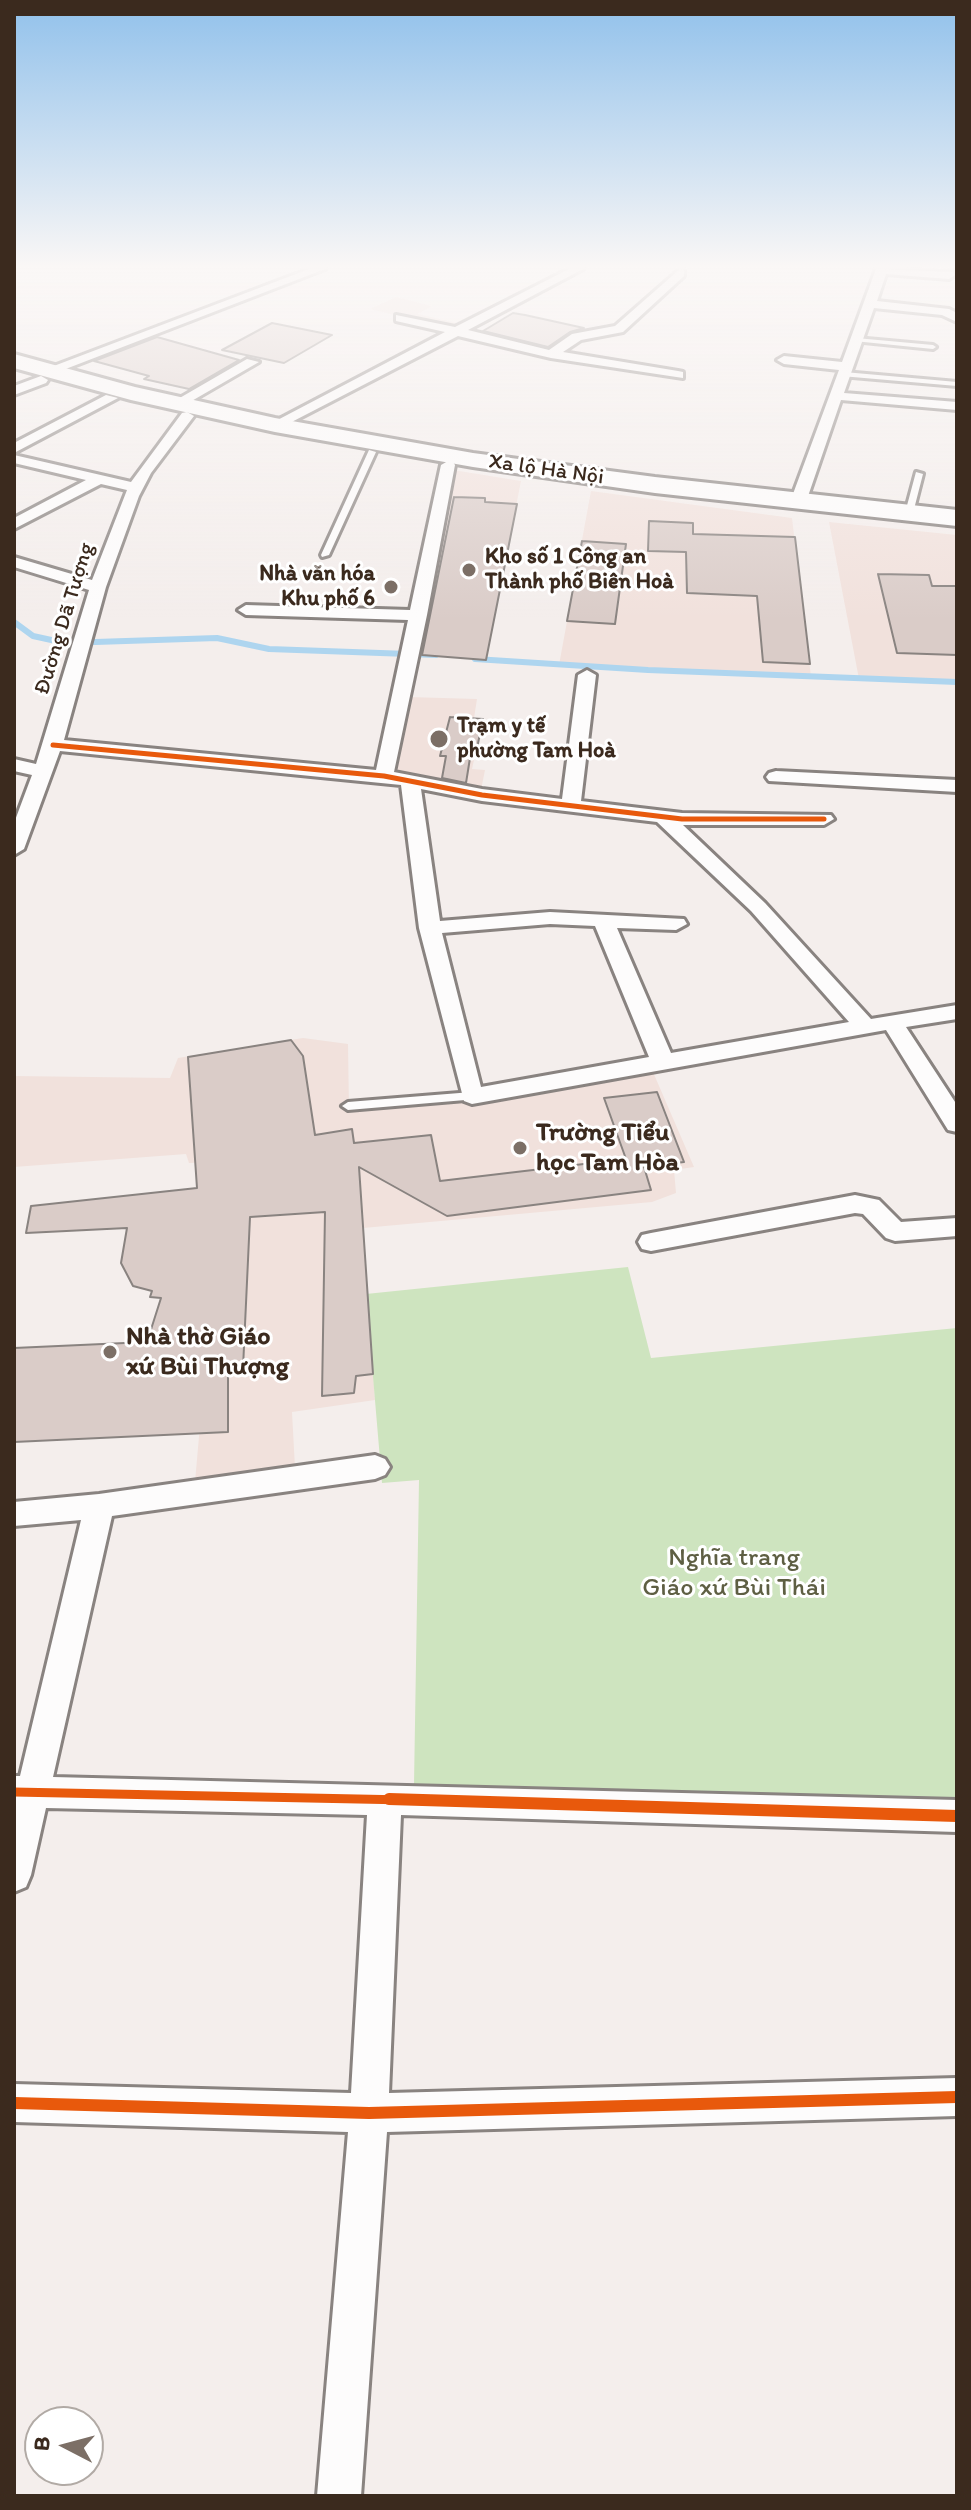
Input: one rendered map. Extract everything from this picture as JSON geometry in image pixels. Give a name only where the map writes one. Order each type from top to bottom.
[{"type":"highway","points":[[72,386],[111,398],[448,465],[791,507]]},
{"type":"highway","name":"Xa lộ Hà Nội","points":[[84,386],[183,410],[473,460],[957,531]]},
{"type":"highway","name":"Xa lộ Hà Nội","points":[[791,507],[957,518]]},
{"type":"street","points":[[183,410],[217,386]]},
{"type":"street","points":[[275,425],[349,386]]},
{"type":"street","points":[[791,507],[840,386]]},
{"type":"street","points":[[837,396],[957,406]]},
{"type":"street","points":[[14,449],[111,398]]},
{"type":"street","name":"Đường Dã Tượng","points":[[14,849],[53,745],[98,587],[135,487],[183,410]]},
{"type":"street","points":[[14,459],[135,487]]},
{"type":"street","points":[[384,776],[448,465]]},
{"type":"street","points":[[14,524],[97,480]]},
{"type":"street","points":[[14,562],[98,587]]},
{"type":"street","points":[[246,610],[419,615]]},
{"type":"street","points":[[571,807],[587,675]]},
{"type":"street","points":[[53,745],[384,776],[482,795],[697,820],[824,819]]},
{"type":"street","points":[[14,765],[43,771]]},
{"type":"street","points":[[776,777],[957,786]]},
{"type":"street","points":[[410,780],[430,928],[472,1096],[957,1012]]},
{"type":"street","points":[[661,815],[758,907],[866,1027]]},
{"type":"street","points":[[430,928],[535,919],[676,924]]},
{"type":"street","points":[[603,920],[663,1062]]},
{"type":"street","points":[[892,1022],[957,1124]]},
{"type":"street","points":[[651,1242],[855,1204],[870,1206],[895,1232],[957,1227]]},
{"type":"street","points":[[14,1514],[99,1506],[375,1467]]},
{"type":"street","points":[[14,1875],[23,1792],[99,1506]]},
{"type":"street","points":[[23,1792],[957,1816]]},
{"type":"street","points":[[339,2496],[369,2113],[385,1799]]},
{"type":"street","points":[[14,2103],[369,2113],[957,2097]]},
{"type":"lane","points":[[325,555],[372,452]]},
{"type":"lane","points":[[909,513],[919,474]]},
{"type":"lane","points":[[348,1106],[472,1096]]},
{"type":"shaded area","name":"Kho số 1 Công an Thành phố Biên Hoà","points":[[453,470],[521,481],[486,660],[417,655]]},
{"type":"shaded area","points":[[591,491],[792,518],[811,677],[559,665]]},
{"type":"shaded area","points":[[829,522],[957,535],[957,682],[859,679]]},
{"type":"shaded area","name":"Trạm y tế phường Tam Hoà","points":[[408,697],[477,699],[474,718],[483,719],[472,769],[485,770],[481,790],[392,773]]},
{"type":"shaded area","points":[[303,1038],[348,1044],[349,1110],[482,1101],[653,1072],[694,1167],[674,1170],[676,1193],[652,1202],[363,1228],[375,1400],[292,1412],[295,1468],[195,1482],[212,1289],[212,1162],[189,1163],[186,1154],[14,1167],[14,1076],[170,1078],[178,1058]]},
{"type":"green space","name":"Nghĩa trang Giáo xứ Bùi Thái","points":[[628,1267],[651,1358],[957,1328],[957,1803],[414,1784],[419,1480],[382,1483],[366,1294]]},
{"type":"building","name":"Kho số 1 Công an Thành phố Biên Hoà","points":[[454,497],[485,498],[485,502],[517,504],[486,660],[422,655]]},
{"type":"building","points":[[649,521],[693,523],[693,534],[795,537],[810,664],[763,662],[757,596],[687,593],[686,552],[648,551]]},
{"type":"building","points":[[582,541],[626,544],[615,624],[567,621]]},
{"type":"building","points":[[878,574],[929,575],[932,586],[957,586],[957,655],[897,653]]},
{"type":"building","points":[[450,717],[483,719],[475,758],[470,758],[466,783],[442,778],[446,756],[440,756]]},
{"type":"building","points":[[291,1040],[303,1056],[315,1135],[352,1129],[354,1143],[431,1135],[440,1181],[626,1159],[604,1098],[657,1092],[684,1162],[644,1167],[651,1190],[447,1216],[359,1167],[373,1374],[356,1376],[354,1393],[322,1396],[325,1212],[250,1217],[243,1368],[228,1369],[228,1432],[14,1442],[14,1348],[147,1342],[161,1298],[150,1297],[152,1291],[133,1286],[121,1263],[127,1228],[26,1233],[31,1206],[197,1188],[188,1057]]},
{"type":"waterway","points":[[14,622],[33,636],[65,643],[217,638],[269,649],[436,655]]},
{"type":"waterway","points":[[475,659],[648,670],[957,682]]},
{"type":"cycle path","points":[[53,745],[384,776],[482,795],[682,819],[824,819]]},
{"type":"cycle path","points":[[14,1792],[385,1799],[957,1816]]},
{"type":"cycle path","points":[[14,2103],[369,2113],[957,2097]]},
{"type":"place","name":"Kho số 1 Công an Thành phố Biên Hoà","points":[[469,570]]},
{"type":"place","name":"Nhà văn hóa Khu phố 6","points":[[391,587]]},
{"type":"place","name":"Trạm y tế phường Tam Hoà","points":[[439,739]]},
{"type":"place","name":"Trường Tiểu học Tam Hòa","points":[[520,1148]]},
{"type":"place","name":"Nhà thờ Giáo xứ Bùi Thượng","points":[[110,1352]]}]
